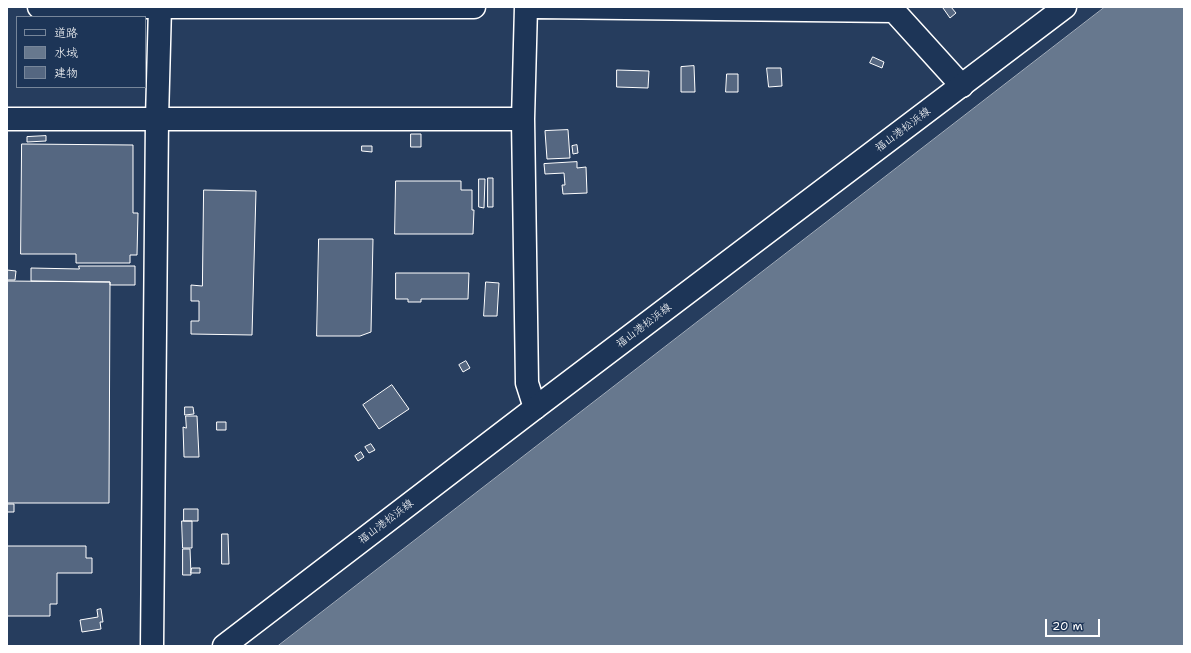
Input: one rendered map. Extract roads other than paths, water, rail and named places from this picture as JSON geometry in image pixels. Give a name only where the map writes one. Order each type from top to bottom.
[{"type":"street","points":[[39,7],[474,7]]},
{"type":"street","points":[[152,646],[157,119],[160,7]]},
{"type":"street","points":[[526,7],[523,119],[528,383],[535,408]]},
{"type":"street","points":[[537,7],[894,9],[962,86]]},
{"type":"street","name":"福山港松浜線","points":[[224,646],[535,408],[1065,7]]},
{"type":"street","points":[[7,119],[523,119]]},
{"type":"water","points":[[1105,7],[1184,7],[1184,646],[278,646]]}]
